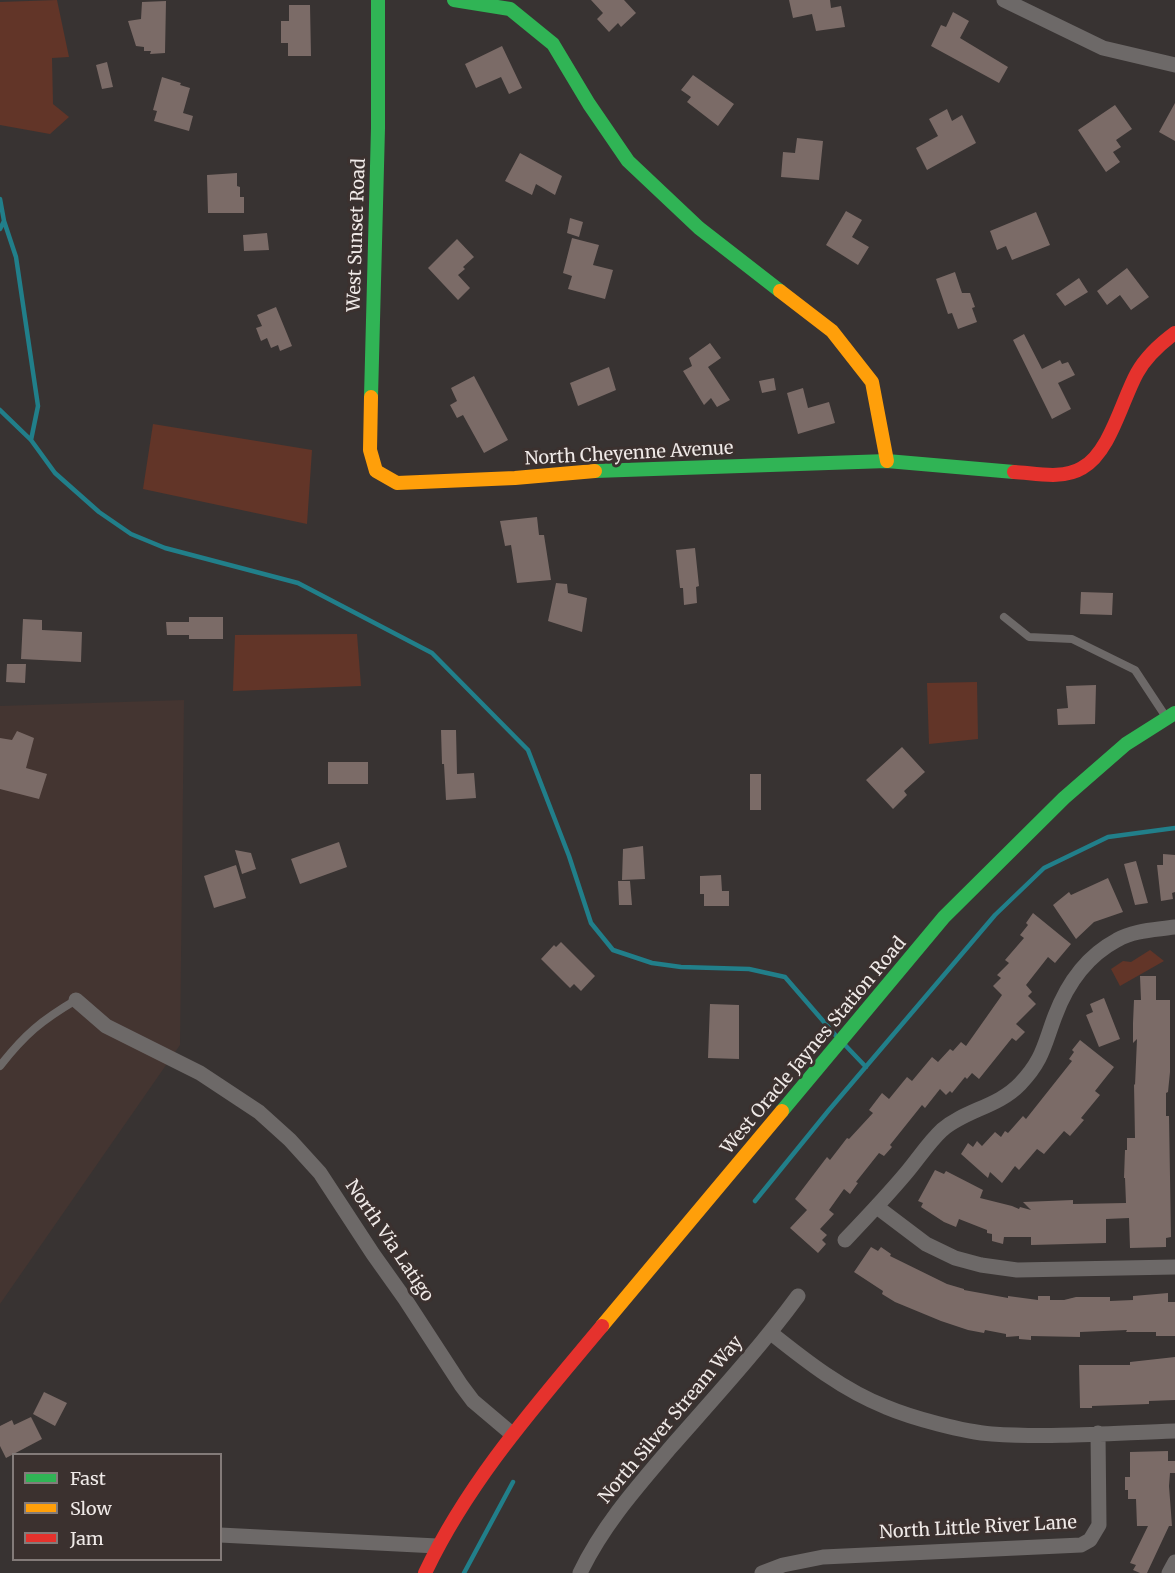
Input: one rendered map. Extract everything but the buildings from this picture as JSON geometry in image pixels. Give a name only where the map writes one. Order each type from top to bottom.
[{"type":"street","name":"West Sunset Road","points":[[376,471],[370,450],[378,128],[378,0]]},
{"type":"street","points":[[454,0],[510,9],[553,44],[589,104],[628,161],[699,228],[832,331],[872,382],[887,460]]},
{"type":"street","points":[[1004,0],[1103,48],[1175,65]]},
{"type":"street","name":"North Cheyenne Avenue","points":[[376,471],[397,483],[515,478],[618,470],[887,460],[1056,475],[1084,467],[1101,450],[1138,372],[1156,348],[1175,333]]},
{"type":"street","name":"West Oracle Jaynes Station Road","points":[[512,1434],[944,917],[1064,798],[1126,744],[1171,716]]},
{"type":"street","points":[[845,1240],[877,1207],[942,1131],[1016,1089],[1035,1068],[1065,992],[1077,974],[1098,953],[1118,939],[1141,932],[1175,927]]},
{"type":"street","name":"North Via Latigo","points":[[76,1000],[106,1026],[200,1073],[259,1112],[290,1140],[320,1173],[473,1401],[512,1434]]},
{"type":"street","points":[[877,1207],[926,1244],[955,1258],[981,1265],[1017,1270],[1175,1267]]},
{"type":"street","name":"North Silver Stream Way","points":[[580,1573],[590,1553],[622,1504],[771,1333],[798,1296]]},
{"type":"street","points":[[771,1333],[816,1368],[844,1386],[885,1407],[937,1423],[990,1434],[1175,1431]]},
{"type":"street","name":"North Little River Lane","points":[[762,1573],[783,1565],[823,1557],[1072,1546],[1098,1540],[1098,1433]]},
{"type":"street","points":[[426,1573],[437,1546],[471,1489],[512,1434]]},
{"type":"street","points":[[222,1535],[437,1546]]},
{"type":"street","points":[[1169,1573],[1175,1562]]},
{"type":"lane","points":[[1004,616],[1029,637],[1072,639],[1135,670],[1171,716]]},
{"type":"lane","points":[[0,1066],[20,1040],[45,1018],[76,1000]]},
{"type":"shaded area","points":[[57,0],[69,57],[52,58],[53,104],[69,117],[50,134],[0,125],[0,2]]},
{"type":"shaded area","points":[[153,424],[312,450],[307,524],[143,489]]},
{"type":"shaded area","points":[[357,634],[361,686],[233,691],[235,635]]},
{"type":"shaded area","points":[[977,682],[978,739],[929,744],[927,683]]},
{"type":"shaded area","points":[[184,700],[180,1045],[0,1304],[0,706]]},
{"type":"shaded area","points":[[1150,950],[1164,961],[1120,986],[1111,969],[1123,961],[1131,962]]},
{"type":"waterway","points":[[0,199],[4,221],[0,229]]},
{"type":"waterway","points":[[4,221],[16,257],[38,406],[31,440]]},
{"type":"waterway","points":[[0,410],[31,440],[55,473],[99,512],[131,534],[165,548],[298,583],[432,653],[528,750],[569,856],[591,923],[613,950],[652,963],[681,967],[749,969],[785,977],[837,1037]]},
{"type":"waterway","points":[[755,1201],[829,1110],[995,915],[1044,868],[1108,837],[1175,828]]},
{"type":"waterway","points":[[845,1045],[866,1067]]},
{"type":"waterway","points":[[464,1573],[513,1482]]},
{"type":"traffic: fast","points":[[371,397],[378,128],[378,0]]},
{"type":"traffic: fast","points":[[454,0],[510,9],[553,44],[589,104],[628,161],[699,228],[780,291]]},
{"type":"traffic: fast","points":[[595,471],[887,461],[1014,472]]},
{"type":"traffic: fast","points":[[782,1111],[944,917],[1064,798],[1126,744],[1175,713]]},
{"type":"traffic: slow","points":[[780,291],[832,331],[872,382],[887,461]]},
{"type":"traffic: slow","points":[[371,397],[370,450],[376,471],[397,483],[515,478],[595,471]]},
{"type":"traffic: slow","points":[[602,1326],[782,1111]]},
{"type":"traffic: jam","points":[[1014,472],[1066,474],[1092,461],[1108,438],[1131,384],[1141,367],[1154,351],[1175,333]]},
{"type":"traffic: jam","points":[[425,1573],[462,1506],[483,1475],[529,1414],[602,1326]]}]
